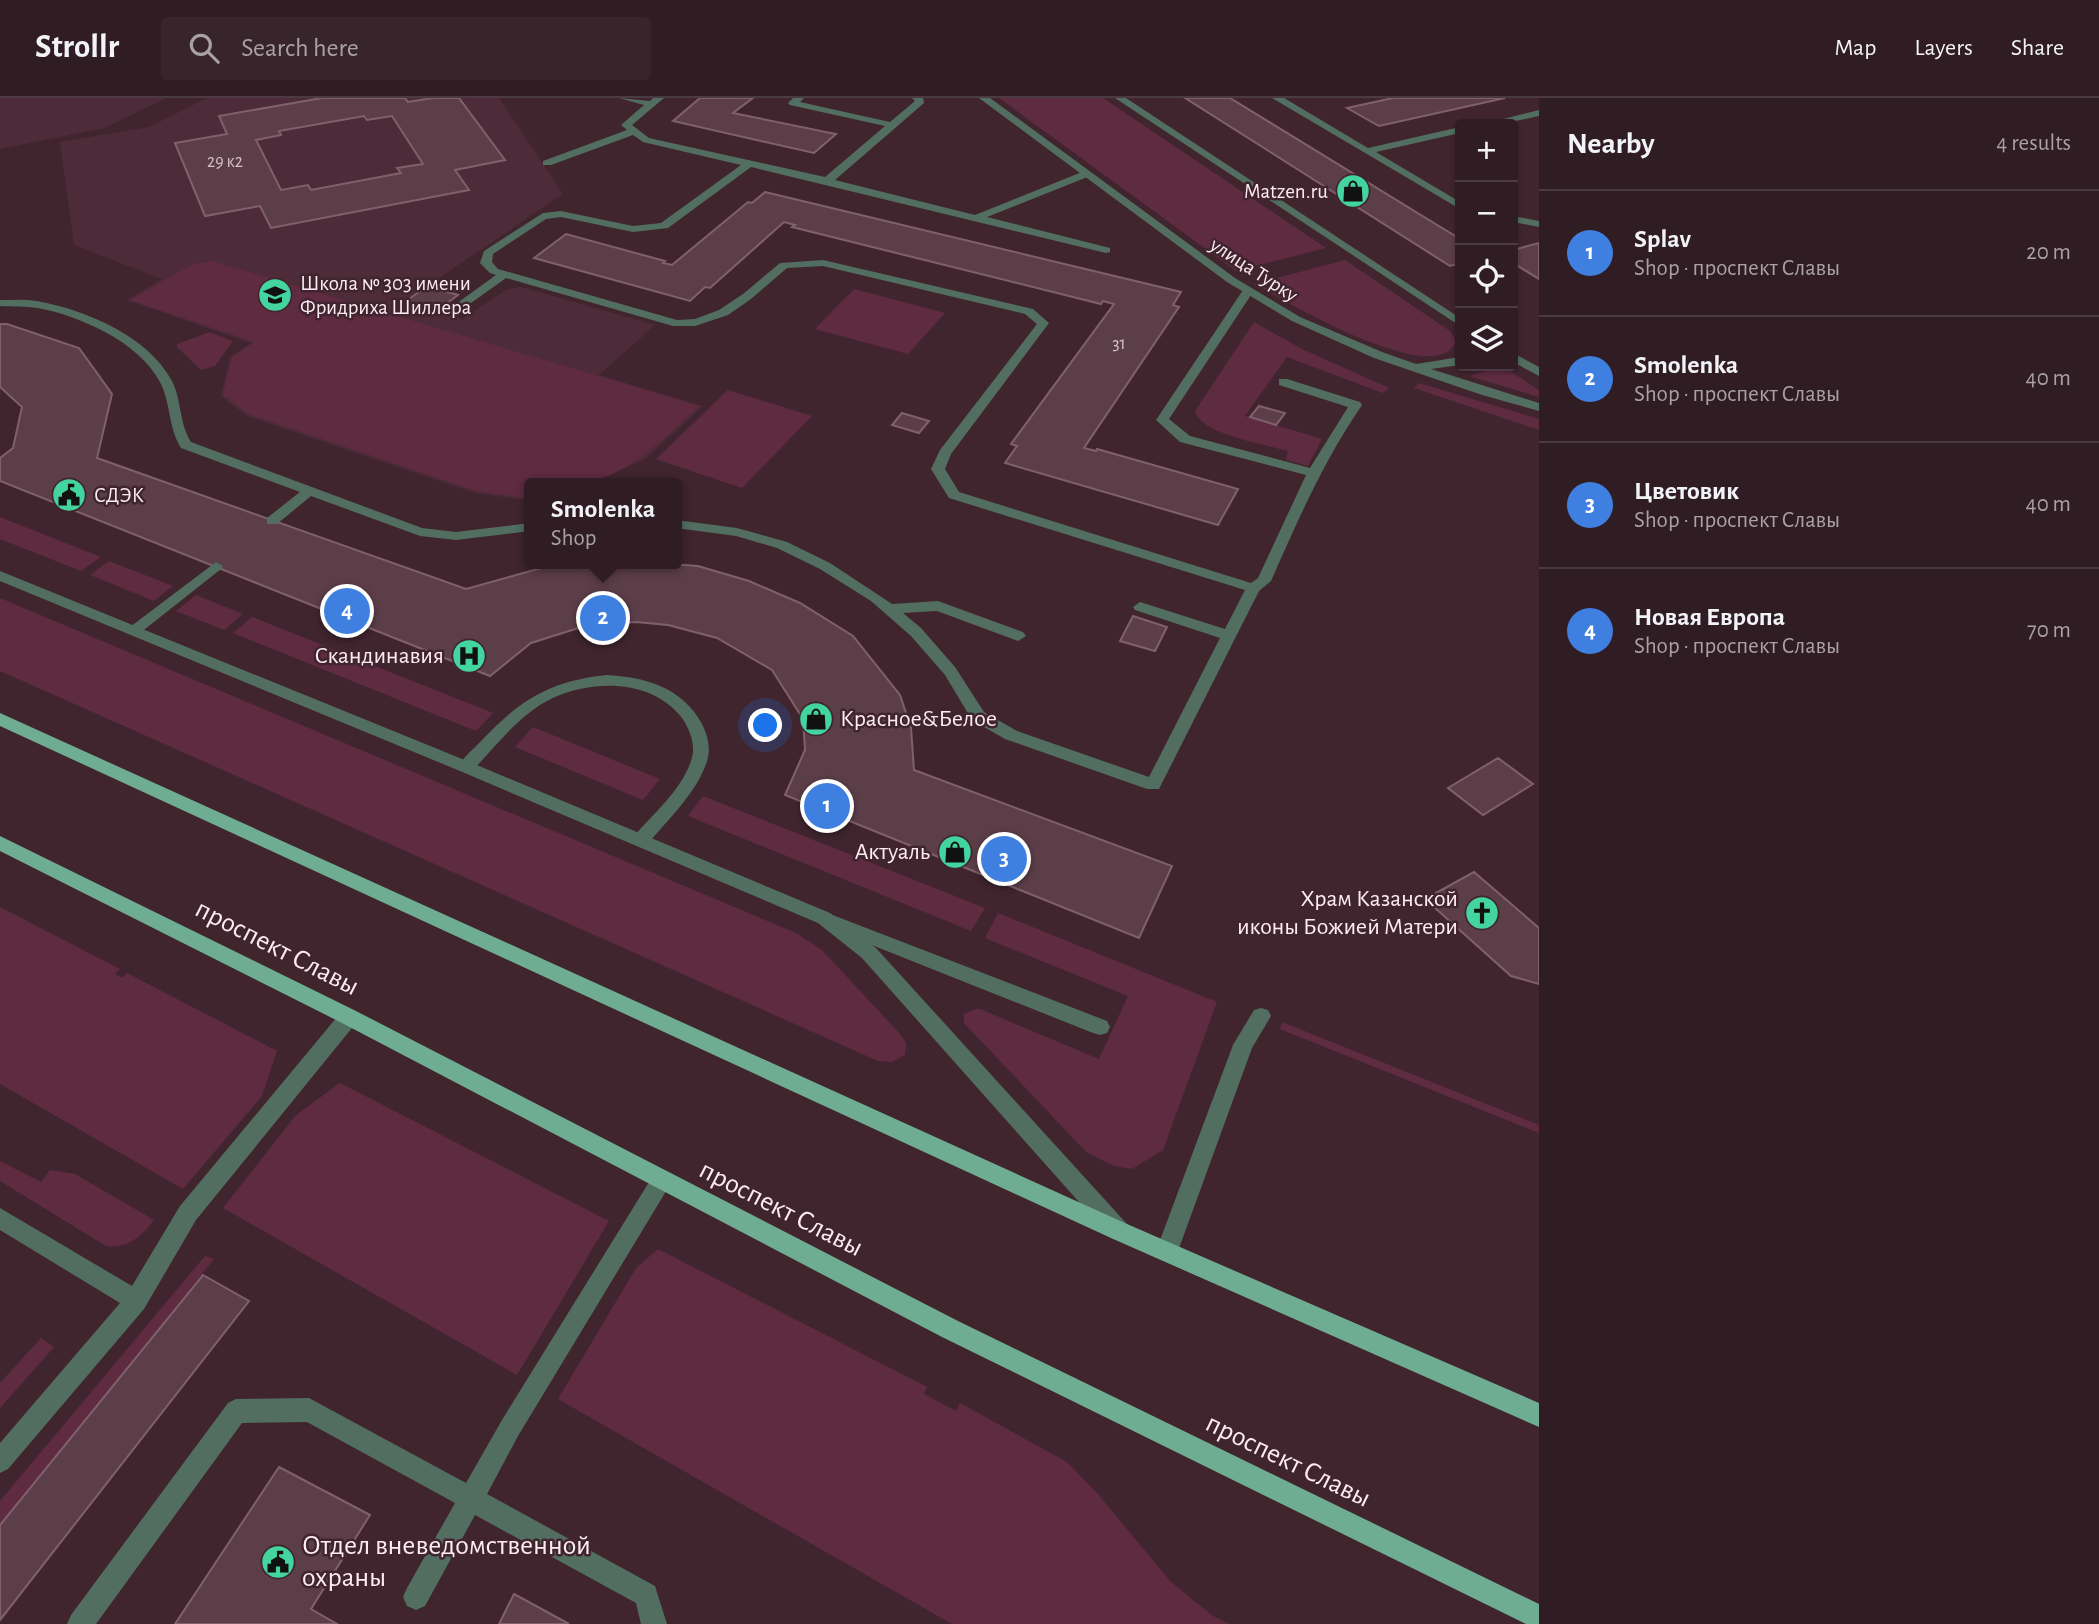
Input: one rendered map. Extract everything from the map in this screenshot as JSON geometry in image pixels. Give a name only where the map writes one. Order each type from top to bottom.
[{"type":"main road","points":[[0,719],[1119,1231],[1539,1415]]},
{"type":"main road","name":"проспект Славы","points":[[0,843],[349,1017],[950,1329],[1539,1617]]},
{"type":"street","points":[[624,98],[655,101]]},
{"type":"street","points":[[799,98],[793,103],[892,125]]},
{"type":"street","name":"улица Турку","points":[[984,98],[1247,292],[1338,339],[1412,367],[1539,407]]},
{"type":"street","points":[[1120,98],[1455,320]]},
{"type":"street","points":[[1277,98],[1455,203]]},
{"type":"street","points":[[827,181],[892,125],[915,100]]},
{"type":"street","points":[[655,101],[626,125],[646,140],[827,181],[1106,250]]},
{"type":"street","points":[[1512,119],[1539,113]]},
{"type":"street","points":[[547,163],[632,132]]},
{"type":"street","points":[[1367,151],[1455,132]]},
{"type":"street","points":[[747,165],[664,226],[633,229],[561,214],[543,216],[488,253],[486,263],[494,271],[677,324],[699,323],[718,318],[784,265],[797,263],[841,266],[1029,312],[1043,323],[945,453],[938,469],[954,495],[1253,588]]},
{"type":"street","points":[[976,218],[1086,174]]},
{"type":"street","points":[[1518,220],[1539,224]]},
{"type":"street","points":[[453,311],[505,274]]},
{"type":"street","points":[[1247,292],[1162,420],[1185,439],[1314,473]]},
{"type":"street","points":[[0,303],[39,305],[108,329],[154,364],[165,380],[174,404],[175,430],[186,445],[308,492],[432,535],[483,534],[524,528]]},
{"type":"street","points":[[1518,360],[1539,372]]},
{"type":"street","points":[[1412,367],[1455,362]]},
{"type":"street","points":[[682,525],[737,532],[782,545],[825,566],[889,609],[916,632],[950,671],[978,716],[1011,735],[1153,785],[1253,588],[1264,581],[1314,473],[1356,405],[1283,382]]},
{"type":"street","points":[[272,521],[308,492]]},
{"type":"street","points":[[135,630],[216,566]]},
{"type":"street","points":[[0,576],[642,840],[824,918],[1100,1027]]},
{"type":"street","points":[[889,609],[939,606],[1018,636]]},
{"type":"street","points":[[1140,607],[1228,635]]},
{"type":"street","points":[[466,767],[523,711],[548,693],[577,683],[608,680],[638,683],[666,694],[686,710],[698,730],[701,753],[692,776],[642,840]]},
{"type":"street","points":[[824,918],[869,953],[1119,1231]]},
{"type":"street","points":[[1167,1251],[1243,1045],[1261,1016]]},
{"type":"street","points":[[0,1461],[136,1301],[188,1213],[349,1017]]},
{"type":"street","points":[[416,1597],[523,1406],[661,1181]]},
{"type":"street","points":[[0,1218],[136,1301]]},
{"type":"street","points":[[80,1624],[236,1410],[309,1410],[646,1595],[654,1624]]},
{"type":"shaded area","points":[[0,98],[166,98],[105,128],[0,149]]},
{"type":"shaded area","name":"Школа № 303 имени Фридриха Шиллера","points":[[207,98],[499,98],[563,194],[404,302],[462,319],[507,289],[521,287],[655,325],[599,375],[703,406],[645,459],[602,478],[524,478],[524,500],[475,493],[247,416],[221,396],[230,357],[251,343],[127,300],[162,279],[74,245],[60,142],[149,127]]},
{"type":"shaded area","points":[[999,98],[1103,98],[1326,248],[1236,271]]},
{"type":"shaded area","points":[[1345,260],[1450,331],[1455,342],[1443,354],[1421,356],[1392,350],[1326,323],[1254,284]]},
{"type":"shaded area","points":[[212,261],[699,406],[646,453],[603,478],[524,478],[524,498],[476,491],[249,414],[223,395],[232,357],[255,342],[130,300],[193,264]]},
{"type":"shaded area","points":[[854,289],[945,313],[908,354],[815,329]]},
{"type":"shaded area","points":[[1254,322],[1302,349],[1389,388],[1383,393],[1287,357],[1245,416],[1322,439],[1308,466],[1286,460],[1288,451],[1221,432],[1200,419],[1195,411]]},
{"type":"shaded area","points":[[210,332],[233,341],[215,366],[201,370],[177,344]]},
{"type":"shaded area","points":[[1485,371],[1510,371],[1539,390],[1539,397],[1469,376]]},
{"type":"shaded area","points":[[1419,383],[1539,419],[1539,430],[1414,388]]},
{"type":"shaded area","points":[[728,390],[812,416],[742,488],[656,459]]},
{"type":"shaded area","points":[[0,517],[101,557],[81,571],[0,539]]},
{"type":"shaded area","points":[[109,561],[173,586],[154,601],[90,575]]},
{"type":"shaded area","points":[[196,595],[243,614],[224,630],[176,611]]},
{"type":"shaded area","points":[[0,598],[796,933],[822,950],[901,1035],[906,1043],[905,1055],[892,1062],[878,1061],[0,671]]},
{"type":"shaded area","points":[[252,617],[493,713],[476,731],[233,633]]},
{"type":"shaded area","points":[[533,727],[660,779],[643,800],[515,747]]},
{"type":"shaded area","points":[[703,796],[985,908],[971,931],[688,816]]},
{"type":"shaded area","points":[[0,907],[120,969],[115,974],[122,978],[127,973],[277,1051],[262,1096],[183,1189],[0,1084]]},
{"type":"shaded area","points":[[998,913],[1217,1002],[1163,1150],[1132,1169],[1114,1166],[1086,1152],[964,1023],[964,1014],[980,1009],[1099,1059],[1128,996],[985,938]]},
{"type":"shaded area","points":[[1282,1022],[1539,1125],[1539,1133],[1280,1029]]},
{"type":"shaded area","points":[[340,1083],[609,1221],[517,1375],[223,1208],[296,1115]]},
{"type":"shaded area","points":[[0,1161],[41,1182],[50,1170],[75,1174],[154,1220],[134,1240],[121,1245],[106,1246],[0,1181]]},
{"type":"shaded area","points":[[658,1249],[927,1387],[924,1394],[956,1411],[960,1403],[1067,1462],[1098,1494],[1170,1581],[1213,1616],[1229,1624],[952,1624],[558,1399],[636,1268]]},
{"type":"shaded area","points":[[205,1256],[214,1259],[0,1529],[0,1501]]},
{"type":"shaded area","points":[[41,1338],[54,1347],[0,1408],[0,1383]]},
{"type":"building","points":[[322,98],[405,98],[408,102],[459,98],[505,160],[455,170],[469,190],[271,228],[260,206],[205,216],[175,143],[227,134],[219,116]],"holes":[[[364,116],[367,120],[392,116],[423,164],[397,168],[401,173],[311,190],[308,185],[281,190],[256,140],[281,135],[279,131]]]},
{"type":"building","points":[[700,98],[753,98],[733,113],[836,134],[814,153],[673,121]]},
{"type":"building","points":[[1185,98],[1230,98],[1455,236],[1455,264],[1450,266]]},
{"type":"building","points":[[1393,98],[1505,98],[1379,126],[1347,108]]},
{"type":"building","points":[[765,192],[1181,292],[1173,305],[1179,307],[1084,448],[1097,449],[1238,489],[1218,525],[1005,463],[1017,446],[1011,444],[1114,304],[1103,301],[1101,304],[792,227],[795,225],[784,222],[710,288],[705,287],[690,301],[534,258],[566,234],[672,265],[748,202],[752,203]]},
{"type":"building","points":[[1539,243],[1539,279],[1518,266],[1518,249]]},
{"type":"building","points":[[427,286],[458,295],[437,311],[405,302]]},
{"type":"building","points":[[0,324],[79,348],[112,394],[97,458],[466,589],[538,569],[682,569],[682,565],[698,566],[749,581],[800,603],[853,636],[900,695],[911,728],[914,770],[1172,866],[1139,938],[785,795],[805,750],[803,719],[772,670],[717,638],[668,625],[636,622],[588,625],[531,643],[490,676],[0,481],[0,458],[13,448],[22,407],[0,387]]},
{"type":"building","points":[[1259,406],[1285,413],[1276,425],[1250,417]]},
{"type":"building","points":[[902,413],[929,421],[919,433],[892,425]]},
{"type":"building","points":[[1133,616],[1167,627],[1155,651],[1120,641]]},
{"type":"building","points":[[1498,758],[1533,784],[1483,815],[1448,788]]},
{"type":"building","name":"Храм Казанской иконы Божией Матери","points":[[1474,872],[1539,928],[1539,984],[1511,976],[1425,899]]},
{"type":"building","points":[[203,1275],[249,1301],[0,1620],[0,1525]]},
{"type":"building","name":"Отдел вневедомственной охраны","points":[[279,1467],[370,1515],[311,1609],[337,1624],[175,1624]]},
{"type":"building","name":"Отдел вневедомственной охраны","points":[[514,1594],[569,1624],[499,1624]]},
{"type":"place","name":"Matzen.ru","points":[[1353,191]]},
{"type":"place","name":"Школа № 303 имени Фридриха Шиллера","points":[[275,295]]},
{"type":"place","name":"СДЭК","points":[[69,495]]},
{"type":"place","name":"Новая Европа","points":[[347,611]]},
{"type":"place","name":"Smolenka","points":[[603,618]]},
{"type":"place","name":"Скандинавия","points":[[469,656]]},
{"type":"place","name":"Красное&Белое","points":[[816,719]]},
{"type":"place","name":"Splav","points":[[827,806]]},
{"type":"place","name":"Актуаль","points":[[955,852]]},
{"type":"place","name":"Цветовик","points":[[1004,859]]},
{"type":"place","name":"Храм Казанской иконы Божией Матери","points":[[1482,913]]},
{"type":"place","name":"Отдел вневедомственной охраны","points":[[278,1562]]}]
